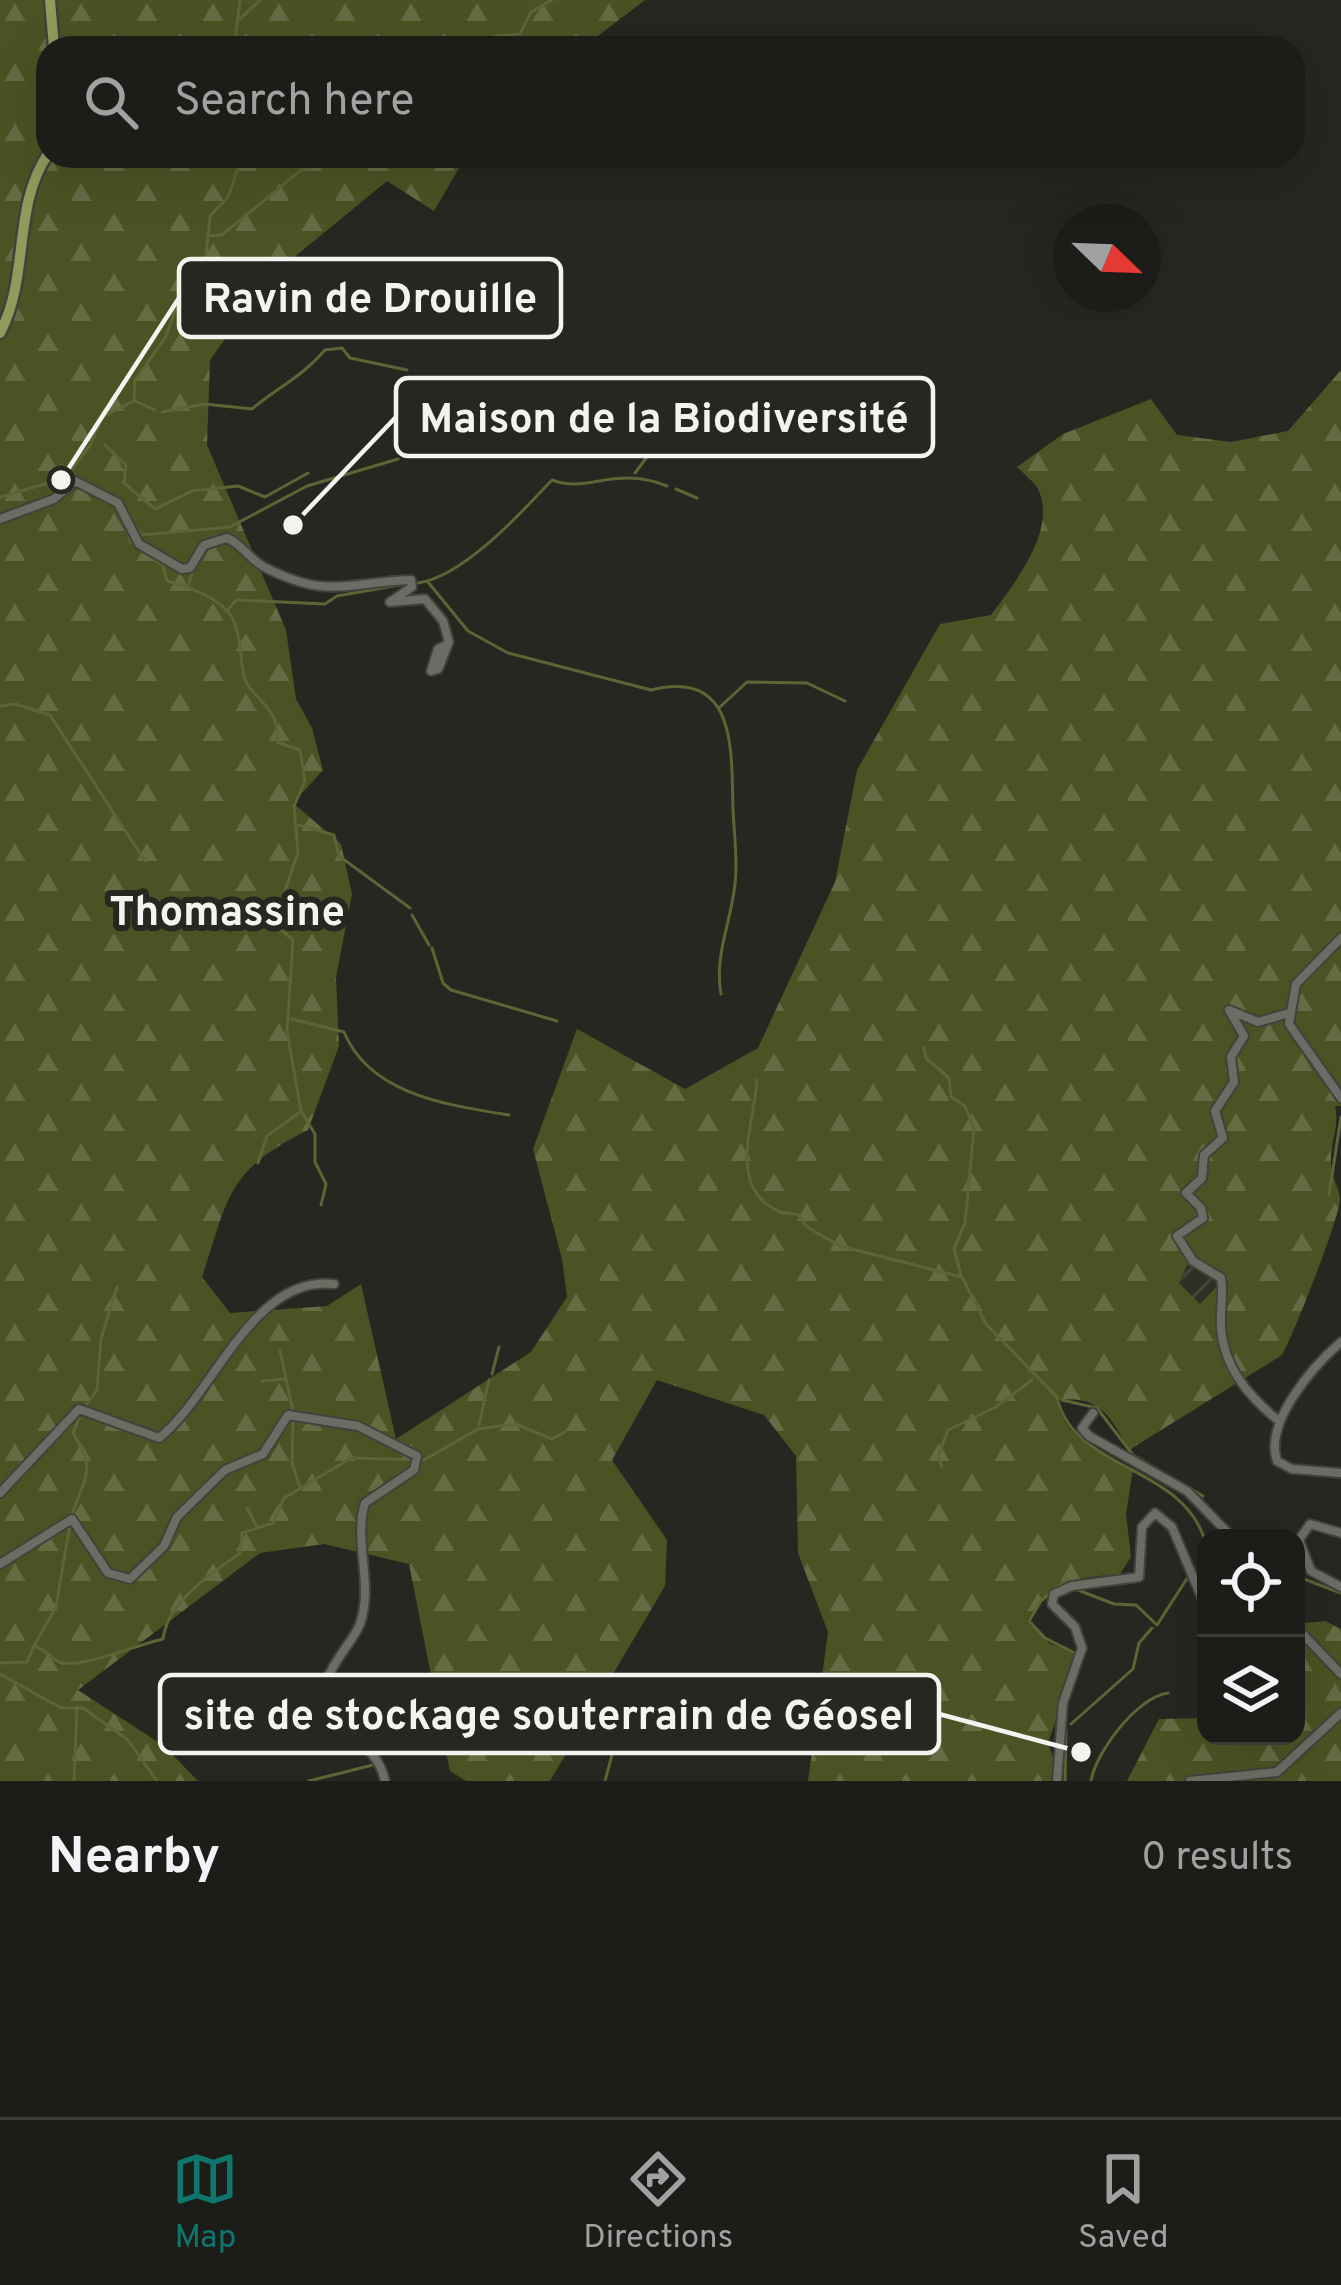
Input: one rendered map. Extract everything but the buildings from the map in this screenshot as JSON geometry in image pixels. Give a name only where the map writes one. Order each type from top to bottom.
[{"type":"main road","points":[[50,0],[53,36]]},
{"type":"main road","points":[[0,333],[21,279],[31,189],[41,168]]},
{"type":"street","points":[[0,519],[54,499],[75,481],[119,503],[138,543],[182,569],[190,568],[204,545],[227,538],[256,562],[307,586],[369,587],[411,580],[412,587],[391,603],[427,599],[444,622],[448,644]]},
{"type":"street","points":[[1341,938],[1296,984],[1289,1013],[1292,1035],[1341,1098]]},
{"type":"street","points":[[1280,1422],[1253,1399],[1228,1358],[1220,1325],[1220,1276],[1193,1261],[1178,1235],[1203,1218],[1186,1192],[1202,1178],[1204,1155],[1222,1140],[1215,1111],[1234,1082],[1231,1057],[1244,1038],[1229,1009],[1258,1022],[1289,1013]]},
{"type":"street","points":[[0,1493],[79,1409],[159,1438],[267,1307],[299,1284],[334,1284]]},
{"type":"street","points":[[1341,1342],[1280,1422],[1274,1450],[1282,1466],[1341,1473]]},
{"type":"street","points":[[1093,1413],[1082,1428],[1089,1436],[1187,1491],[1225,1529]]},
{"type":"street","points":[[0,1564],[72,1519],[111,1576],[130,1579],[164,1546],[177,1516],[225,1470],[263,1454],[288,1415],[358,1426],[417,1456],[417,1468],[365,1503],[361,1617],[333,1665],[327,1695],[330,1711],[365,1744],[385,1781]]},
{"type":"street","points":[[1057,1781],[1064,1702],[1082,1648],[1075,1627],[1052,1606],[1054,1594],[1072,1586],[1138,1577],[1142,1527],[1155,1513],[1172,1527],[1197,1587]]},
{"type":"street","points":[[1304,1529],[1315,1524],[1341,1533]]},
{"type":"street","points":[[1305,1565],[1341,1587]]},
{"type":"street","points":[[1305,1637],[1341,1674]]},
{"type":"street","points":[[1190,1781],[1277,1772],[1341,1713]]},
{"type":"shaded area","points":[[1187,1265],[1211,1272],[1220,1283],[1199,1304],[1179,1283]]},
{"type":"green space","points":[[0,0],[645,0],[598,36],[36,36],[36,168],[459,168],[434,211],[387,181],[270,277],[210,360],[207,445],[286,630],[296,699],[312,728],[323,770],[293,803],[341,844],[352,894],[336,977],[339,1046],[308,1130],[261,1159],[234,1188],[202,1277],[230,1313],[327,1306],[361,1284],[396,1439],[531,1352],[567,1297],[562,1259],[533,1149],[577,1029],[685,1089],[758,1048],[835,882],[857,770],[940,624],[991,615],[1038,539],[1043,505],[1036,486],[1017,467],[1063,434],[1151,399],[1177,435],[1231,442],[1288,431],[1341,370],[1341,1106],[1335,1106],[1331,1162],[1338,1209],[1282,1355],[1129,1450],[1102,1410],[1083,1401],[1057,1400],[1075,1434],[1133,1469],[1126,1514],[1131,1557],[1120,1574],[1065,1583],[1045,1597],[1027,1621],[1049,1643],[1079,1654],[1048,1743],[1061,1781],[808,1781],[828,1632],[798,1553],[796,1456],[764,1415],[657,1380],[612,1460],[667,1540],[665,1586],[550,1781],[466,1781],[450,1771],[409,1564],[324,1544],[260,1553],[78,1690],[164,1746],[198,1781],[0,1781]],"holes":[[[1187,1265],[1211,1272],[1220,1283],[1200,1304],[1179,1283]]]},
{"type":"green space","points":[[1325,1621],[1341,1629],[1341,1781],[1127,1781],[1159,1719],[1197,1718],[1197,1745],[1305,1745],[1305,1623]]},
{"type":"waterway","points":[[236,36],[240,0]]},
{"type":"waterway","points":[[240,19],[260,0]]},
{"type":"waterway","points":[[495,36],[520,34],[531,12],[552,0]]},
{"type":"waterway","points":[[92,441],[102,417],[134,401],[135,381],[166,336],[185,283],[206,256],[210,216],[228,197],[238,168]]},
{"type":"waterway","points":[[210,236],[222,235],[307,168]]},
{"type":"waterway","points":[[162,412],[205,404],[252,409],[325,350],[342,348],[350,358],[407,370]]},
{"type":"waterway","points":[[135,401],[155,410]]},
{"type":"waterway","points":[[635,473],[659,441]]},
{"type":"waterway","points":[[0,497],[65,478],[91,444]]},
{"type":"waterway","points":[[105,445],[126,465],[124,483],[155,509],[192,491],[238,486],[265,497],[308,473]]},
{"type":"waterway","points":[[137,530],[141,535],[230,527],[307,486],[398,459]]},
{"type":"waterway","points":[[418,583],[472,556],[552,480],[578,484],[632,478],[667,486]]},
{"type":"waterway","points":[[76,486],[113,504]]},
{"type":"waterway","points":[[676,489],[697,498]]},
{"type":"waterway","points":[[127,526],[130,541],[138,547]]},
{"type":"waterway","points":[[146,552],[163,566],[167,581],[208,596],[228,612],[238,634],[247,684],[275,720],[277,742],[300,750],[305,781],[294,806],[298,852],[274,924],[293,940],[287,1031],[301,1111],[315,1134],[315,1162],[326,1184],[321,1205]]},
{"type":"waterway","points":[[188,587],[194,567]]},
{"type":"waterway","points":[[428,582],[468,631],[508,653],[651,690],[679,686],[700,691],[715,703],[729,740],[736,856],[720,966],[721,994]]},
{"type":"waterway","points":[[227,611],[236,600],[325,604],[337,596],[399,585]]},
{"type":"waterway","points":[[720,707],[747,682],[807,683],[845,701]]},
{"type":"waterway","points":[[0,706],[15,704],[50,715],[145,861]]},
{"type":"waterway","points":[[299,825],[334,835],[339,856],[410,908]]},
{"type":"waterway","points":[[412,915],[429,945]]},
{"type":"waterway","points":[[1304,983],[1341,944]]},
{"type":"waterway","points":[[432,948],[443,983],[451,990],[557,1021]]},
{"type":"waterway","points":[[292,1019],[344,1032],[372,1070],[413,1093],[509,1115]]},
{"type":"waterway","points":[[924,1048],[926,1058],[949,1078],[951,1097],[965,1106],[974,1129],[965,1223],[954,1249],[961,1275]]},
{"type":"waterway","points":[[757,1080],[747,1153],[753,1187],[763,1201],[780,1212],[799,1215],[807,1227],[840,1246],[962,1277],[986,1324],[1057,1397],[1067,1422],[1084,1440],[1176,1498],[1199,1529]]},
{"type":"waterway","points":[[258,1163],[267,1136],[300,1112]]},
{"type":"waterway","points":[[1329,1195],[1341,1117]]},
{"type":"waterway","points":[[87,1404],[97,1390],[101,1339],[117,1287]]},
{"type":"waterway","points":[[492,1374],[499,1347]]},
{"type":"waterway","points":[[280,1351],[293,1411]]},
{"type":"waterway","points":[[262,1381],[284,1379]]},
{"type":"waterway","points":[[479,1425],[489,1380]]},
{"type":"waterway","points":[[942,1467],[938,1457],[948,1430],[996,1407],[1032,1380]]},
{"type":"waterway","points":[[1062,1400],[1097,1408],[1133,1455],[1203,1496]]},
{"type":"waterway","points":[[72,1514],[87,1465],[73,1433],[81,1414]]},
{"type":"waterway","points":[[293,1420],[292,1463],[300,1487]]},
{"type":"waterway","points":[[0,1663],[27,1662],[34,1646],[68,1664],[163,1639],[182,1601],[240,1553],[242,1533],[273,1523],[284,1498],[351,1458],[424,1460],[478,1429],[516,1424],[552,1439],[565,1432]]},
{"type":"waterway","points":[[247,1508],[257,1527]]},
{"type":"waterway","points":[[34,1646],[56,1607],[70,1524]]},
{"type":"waterway","points":[[1078,1590],[1114,1604],[1136,1605],[1157,1625],[1188,1577]]},
{"type":"waterway","points":[[1070,1583],[1067,1579],[1041,1601],[1029,1621],[1045,1638],[1077,1654]]},
{"type":"waterway","points":[[1305,1579],[1341,1593]]},
{"type":"waterway","points":[[1071,1724],[1133,1669],[1139,1643],[1152,1628]]},
{"type":"waterway","points":[[0,1674],[61,1708],[83,1708],[128,1740],[157,1781]]},
{"type":"waterway","points":[[1091,1781],[1101,1756],[1131,1715],[1168,1693]]},
{"type":"waterway","points":[[74,1781],[77,1707]]},
{"type":"waterway","points":[[1057,1728],[1059,1707]]},
{"type":"waterway","points":[[605,1781],[623,1714]]},
{"type":"waterway","points":[[1065,1781],[1066,1729]]},
{"type":"waterway","points":[[309,1781],[373,1765]]},
{"type":"place","name":"Ravin de Drouille","points":[[61,480]]},
{"type":"place","name":"Maison de la Biodiversité","points":[[293,525]]},
{"type":"place","name":"site de stockage souterrain de Géosel","points":[[1081,1752]]},
{"type":"district","name":"Thomassine","points":[[227,910]]}]
